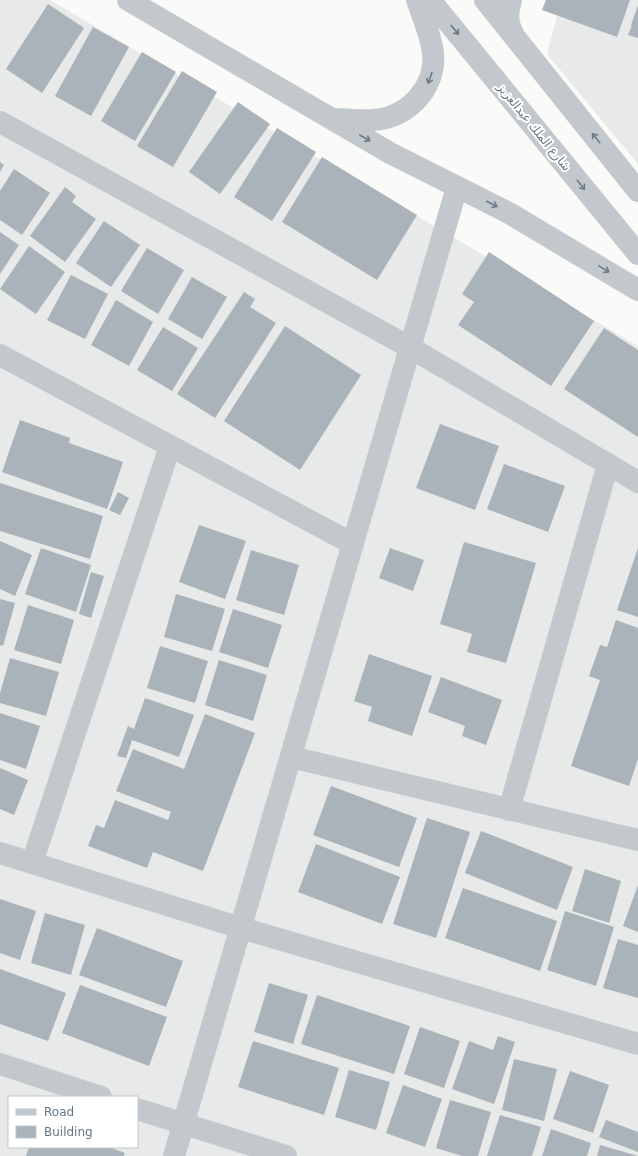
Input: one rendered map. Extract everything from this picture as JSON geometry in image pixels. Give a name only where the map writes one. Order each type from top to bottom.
[{"type":"street","points":[[128,0],[390,153],[509,213],[638,290]]},
{"type":"street","points":[[331,118],[380,119],[403,111],[420,96],[427,86],[434,61],[432,48],[417,0]]},
{"type":"street","name":"شارع الملك عبدالعزيز","points":[[430,0],[638,254]]},
{"type":"street","points":[[485,0],[638,190]]},
{"type":"street","points":[[511,0],[508,19],[513,35]]},
{"type":"street","points":[[0,122],[410,348],[638,482]]},
{"type":"street","points":[[174,1156],[457,187]]},
{"type":"street","points":[[0,355],[353,544]]},
{"type":"street","points":[[32,863],[170,446]]},
{"type":"street","points":[[509,810],[608,464]]},
{"type":"street","points":[[291,757],[638,840]]},
{"type":"street","points":[[0,853],[241,928],[638,1044]]},
{"type":"street","points":[[0,1064],[98,1096]]},
{"type":"street","points":[[138,1109],[286,1156]]},
{"type":"shaded area","points":[[0,0],[50,0],[638,346],[638,1156],[0,1156]]},
{"type":"shaded area","points":[[561,0],[638,0],[638,164],[547,54]]},
{"type":"building","points":[[546,0],[630,0],[617,37],[542,10]]},
{"type":"building","points":[[48,4],[84,28],[42,93],[6,69]]},
{"type":"building","points":[[638,5],[638,38],[628,35]]},
{"type":"building","points":[[93,27],[129,47],[91,116],[55,96]]},
{"type":"building","points":[[142,52],[176,72],[135,141],[101,121]]},
{"type":"building","points":[[182,71],[217,92],[173,167],[137,146]]},
{"type":"building","points":[[238,102],[270,124],[220,194],[189,172]]},
{"type":"building","points":[[277,128],[316,152],[272,221],[234,197]]},
{"type":"building","points":[[322,157],[417,215],[377,280],[282,222]]},
{"type":"building","points":[[0,162],[4,165],[0,172]]},
{"type":"building","points":[[14,169],[50,193],[22,235],[0,220],[0,191]]},
{"type":"building","points":[[65,187],[76,196],[72,202],[96,219],[65,262],[30,236]]},
{"type":"building","points":[[104,221],[140,245],[111,287],[76,263]]},
{"type":"building","points":[[0,232],[19,245],[0,274]]},
{"type":"building","points":[[29,246],[65,272],[36,314],[0,289]]},
{"type":"building","points":[[147,248],[184,270],[158,314],[121,291]]},
{"type":"building","points":[[489,252],[594,321],[551,386],[458,325],[474,302],[462,294]]},
{"type":"building","points":[[71,275],[108,294],[85,339],[47,320]]},
{"type":"building","points":[[192,277],[227,297],[202,339],[168,319]]},
{"type":"building","points":[[244,292],[255,299],[250,307],[276,323],[215,418],[177,394]]},
{"type":"building","points":[[116,300],[153,322],[129,366],[91,345]]},
{"type":"building","points":[[285,326],[361,375],[300,470],[224,421]]},
{"type":"building","points":[[163,327],[198,348],[172,391],[137,370]]},
{"type":"building","points":[[604,328],[638,350],[638,437],[564,389]]},
{"type":"building","points":[[20,420],[70,438],[69,443],[123,462],[107,509],[2,472]]},
{"type":"building","points":[[440,424],[499,446],[475,510],[416,488]]},
{"type":"building","points":[[504,464],[565,486],[548,532],[487,509]]},
{"type":"building","points":[[0,483],[103,516],[90,559],[0,531]]},
{"type":"building","points":[[118,492],[129,498],[120,515],[109,510]]},
{"type":"building","points":[[199,525],[246,541],[225,599],[179,582]]},
{"type":"building","points":[[0,541],[32,555],[15,596],[0,589]]},
{"type":"building","points":[[464,542],[536,563],[506,663],[467,652],[472,634],[440,624]]},
{"type":"building","points":[[41,548],[91,565],[76,612],[25,594]]},
{"type":"building","points":[[390,548],[424,560],[413,591],[379,578]]},
{"type":"building","points":[[638,548],[638,617],[617,610]]},
{"type":"building","points":[[251,550],[299,565],[284,615],[236,600]]},
{"type":"building","points":[[91,572],[104,576],[91,618],[79,614]]},
{"type":"building","points":[[176,594],[225,609],[212,651],[164,637]]},
{"type":"building","points":[[0,599],[15,603],[3,646],[0,645]]},
{"type":"building","points":[[28,605],[74,620],[61,664],[14,650]]},
{"type":"building","points":[[233,609],[282,625],[268,668],[219,652]]},
{"type":"building","points":[[616,620],[638,628],[638,759],[629,786],[571,766],[600,680],[589,676],[600,645],[607,647]]},
{"type":"building","points":[[160,646],[208,661],[195,703],[147,688]]},
{"type":"building","points":[[369,654],[432,676],[412,736],[368,721],[372,707],[354,701]]},
{"type":"building","points":[[10,658],[59,672],[46,716],[0,703],[0,693]]},
{"type":"building","points":[[219,660],[267,675],[253,721],[205,705]]},
{"type":"building","points":[[441,677],[502,700],[486,745],[462,736],[465,726],[428,712]]},
{"type":"building","points":[[145,698],[194,715],[179,757],[132,740],[126,758],[117,756],[128,726],[134,729]]},
{"type":"building","points":[[0,713],[40,726],[26,769],[0,760]]},
{"type":"building","points":[[205,714],[255,733],[203,871],[153,852],[147,868],[88,846],[96,825],[104,828],[115,800],[168,820],[171,812],[116,791],[133,749],[184,769]]},
{"type":"building","points":[[0,768],[28,780],[14,815],[0,809]]},
{"type":"building","points":[[331,786],[417,818],[399,867],[313,835]]},
{"type":"building","points":[[427,818],[470,832],[436,938],[393,924]]},
{"type":"building","points":[[481,831],[573,867],[557,910],[465,873]]},
{"type":"building","points":[[316,844],[400,877],[382,924],[298,892]]},
{"type":"building","points":[[585,869],[621,881],[609,923],[572,911]]},
{"type":"building","points":[[638,885],[638,932],[623,926]]},
{"type":"building","points":[[463,888],[557,921],[540,971],[445,938]]},
{"type":"building","points":[[0,899],[36,911],[20,960],[0,953]]},
{"type":"building","points":[[565,911],[614,927],[596,986],[547,970]]},
{"type":"building","points":[[45,913],[85,925],[71,975],[31,963]]},
{"type":"building","points":[[97,928],[183,961],[166,1007],[79,975]]},
{"type":"building","points":[[618,939],[638,945],[638,998],[603,988]]},
{"type":"building","points":[[0,969],[66,993],[48,1041],[0,1024]]},
{"type":"building","points":[[269,983],[308,995],[293,1044],[254,1032]]},
{"type":"building","points":[[80,985],[167,1017],[149,1066],[62,1033]]},
{"type":"building","points":[[317,995],[410,1026],[394,1074],[301,1044]]},
{"type":"building","points":[[420,1027],[460,1041],[444,1088],[404,1074]]},
{"type":"building","points":[[498,1036],[515,1042],[494,1104],[452,1089],[469,1041],[493,1050]]},
{"type":"building","points":[[253,1041],[339,1068],[324,1115],[238,1087]]},
{"type":"building","points":[[514,1059],[557,1069],[544,1121],[502,1110]]},
{"type":"building","points":[[349,1070],[390,1082],[376,1130],[335,1117]]},
{"type":"building","points":[[570,1071],[609,1085],[593,1133],[553,1119]]},
{"type":"building","points":[[403,1085],[442,1099],[425,1147],[386,1133]]},
{"type":"building","points":[[450,1100],[491,1112],[478,1156],[462,1156],[436,1148]]},
{"type":"building","points":[[500,1115],[541,1127],[532,1156],[487,1156]]},
{"type":"building","points":[[606,1120],[638,1132],[638,1152],[599,1137]]},
{"type":"building","points":[[551,1129],[591,1143],[587,1156],[542,1156]]},
{"type":"building","points":[[600,1145],[638,1156],[597,1156]]},
{"type":"building","points":[[29,1148],[112,1148],[125,1153],[124,1156],[26,1156]]}]
